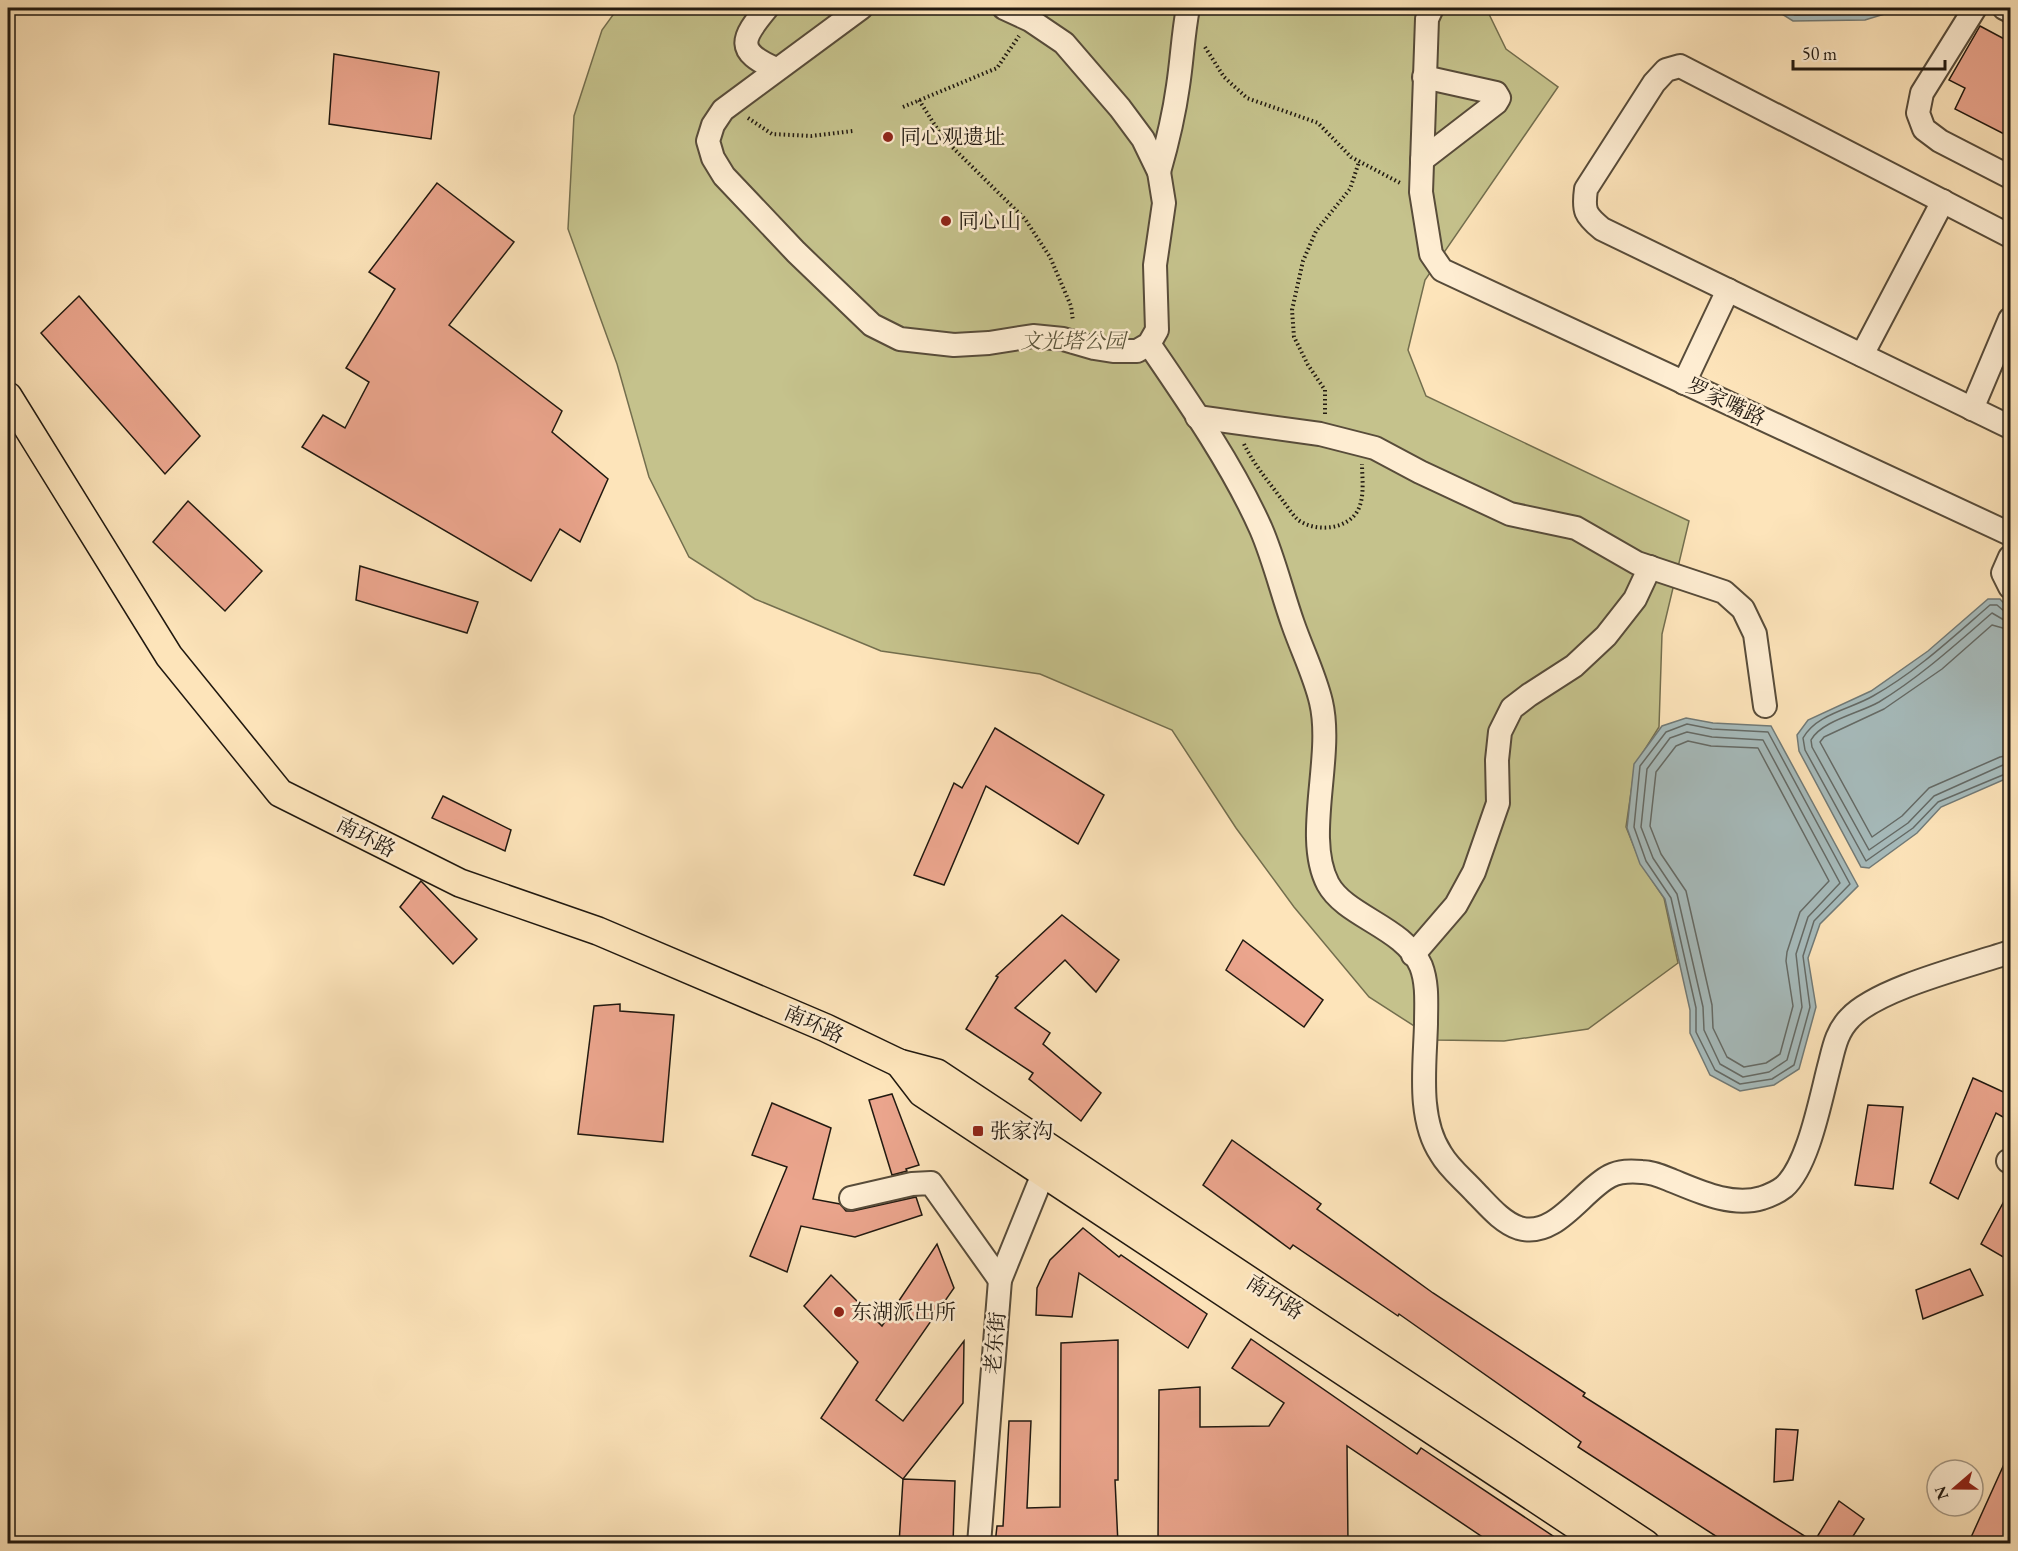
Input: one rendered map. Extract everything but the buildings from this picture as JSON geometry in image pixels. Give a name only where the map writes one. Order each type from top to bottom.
[{"type":"main road","name":"南环路","points":[[8,396],[169,656],[280,794],[460,883],[598,931],[826,1028],[899,1063],[922,1094],[1051,1164],[1642,1542]]},
{"type":"main road","name":"南环路","points":[[1051,1164],[1604,1544]]},
{"type":"street","points":[[767,8],[755,22],[746,41],[748,52],[756,60],[776,69]]},
{"type":"street","points":[[861,8],[725,108],[713,125],[708,141],[713,158],[724,176],[795,252],[872,325],[900,339],[954,345],[989,343],[1033,336],[1063,339],[1113,351],[1137,351],[1149,344],[1157,330],[1155,265],[1164,202],[1159,172],[1143,139],[1120,108],[1064,44],[1030,20],[1004,8]]},
{"type":"street","points":[[1421,185],[1427,19],[1432,8]]},
{"type":"street","points":[[1975,8],[1922,93],[1918,113],[1924,129],[1940,141],[2010,177]]},
{"type":"street","points":[[2004,8],[2010,11]]},
{"type":"street","points":[[1159,172],[1172,123],[1187,15]]},
{"type":"street","points":[[2010,236],[1680,66],[1666,70],[1654,83],[1586,189],[1583,205],[1588,217],[1602,229],[2010,428]]},
{"type":"street","points":[[1422,160],[1496,103],[1499,98],[1496,93],[1424,77]]},
{"type":"street","name":"罗家嘴路","points":[[1421,185],[1431,255],[1442,270],[2010,534]]},
{"type":"street","points":[[1862,355],[1943,201]]},
{"type":"street","points":[[1684,383],[1728,290]]},
{"type":"street","points":[[1972,409],[2010,319]]},
{"type":"street","points":[[1149,344],[1233,476],[1261,530],[1321,702],[1325,737],[1318,824],[1320,857],[1328,883],[1340,899],[1379,924],[1407,946],[1420,964],[1426,988],[1425,1094],[1428,1123],[1434,1143],[1443,1159],[1497,1214],[1520,1228],[1539,1227],[1559,1219],[1606,1178],[1623,1171],[1649,1172],[1709,1196],[1735,1201],[1760,1199],[1783,1187],[1800,1166],[1813,1127],[1837,1035],[1850,1018],[1870,1002],[1903,988],[2010,952]]},
{"type":"street","points":[[1197,417],[1325,435],[1375,448],[1510,514],[1576,528],[1637,563],[1724,592],[1743,609],[1755,634],[1765,706]]},
{"type":"street","points":[[2010,557],[2003,573],[2010,587]]},
{"type":"street","points":[[1413,955],[1456,904],[1474,872],[1498,803],[1497,760],[1500,732],[1512,708],[1574,666],[1606,636],[1635,599],[1650,567]]},
{"type":"street","name":"老东街","points":[[979,1544],[1000,1280],[1051,1164]]},
{"type":"street","points":[[851,1198],[912,1184],[931,1183],[1000,1280]]},
{"type":"path","points":[[1187,15],[1201,43],[1224,77],[1247,98],[1318,123],[1351,157],[1359,162],[1401,184],[1421,185]]},
{"type":"path","points":[[903,107],[997,68],[1030,20]]},
{"type":"path","points":[[919,100],[943,138],[1025,219],[1050,257],[1071,306],[1076,343]]},
{"type":"path","points":[[733,102],[750,121],[772,134],[811,136],[853,131]]},
{"type":"path","points":[[1325,435],[1325,390],[1308,365],[1294,337],[1292,310],[1303,261],[1317,231],[1350,189],[1359,162]]},
{"type":"path","points":[[1239,423],[1242,441],[1251,459],[1297,519],[1310,526],[1328,529],[1342,524],[1358,511],[1362,493],[1362,444]]},
{"type":"green space","name":"文光塔公园","points":[[618,8],[1486,8],[1506,49],[1558,87],[1425,280],[1408,350],[1426,396],[1689,521],[1662,634],[1659,727],[1635,765],[1626,827],[1641,864],[1664,898],[1678,963],[1588,1029],[1504,1041],[1436,1040],[1369,997],[1294,907],[1236,828],[1172,730],[1040,674],[881,651],[755,599],[689,557],[649,477],[617,364],[568,229],[574,116],[602,30]]},
{"type":"water","points":[[1772,8],[1904,8],[1865,20],[1793,21]]},
{"type":"water","points":[[1988,599],[2000,599],[2010,610],[2010,777],[1941,807],[1917,833],[1869,868],[1861,867],[1799,751],[1797,735],[1808,720],[1871,691],[1928,651]]},
{"type":"water","points":[[1686,718],[1713,723],[1771,726],[1858,886],[1820,924],[1808,958],[1816,1007],[1799,1069],[1774,1085],[1740,1091],[1710,1075],[1690,1033],[1690,1010],[1665,899],[1640,864],[1627,828],[1634,764],[1662,726]]},
{"type":"place","name":"同心观遗址","points":[[888,137]]},
{"type":"place","name":"同心山","points":[[946,221]]},
{"type":"place","name":"张家沟","points":[[978,1131]]},
{"type":"place","name":"东湖派出所","points":[[839,1312]]}]
